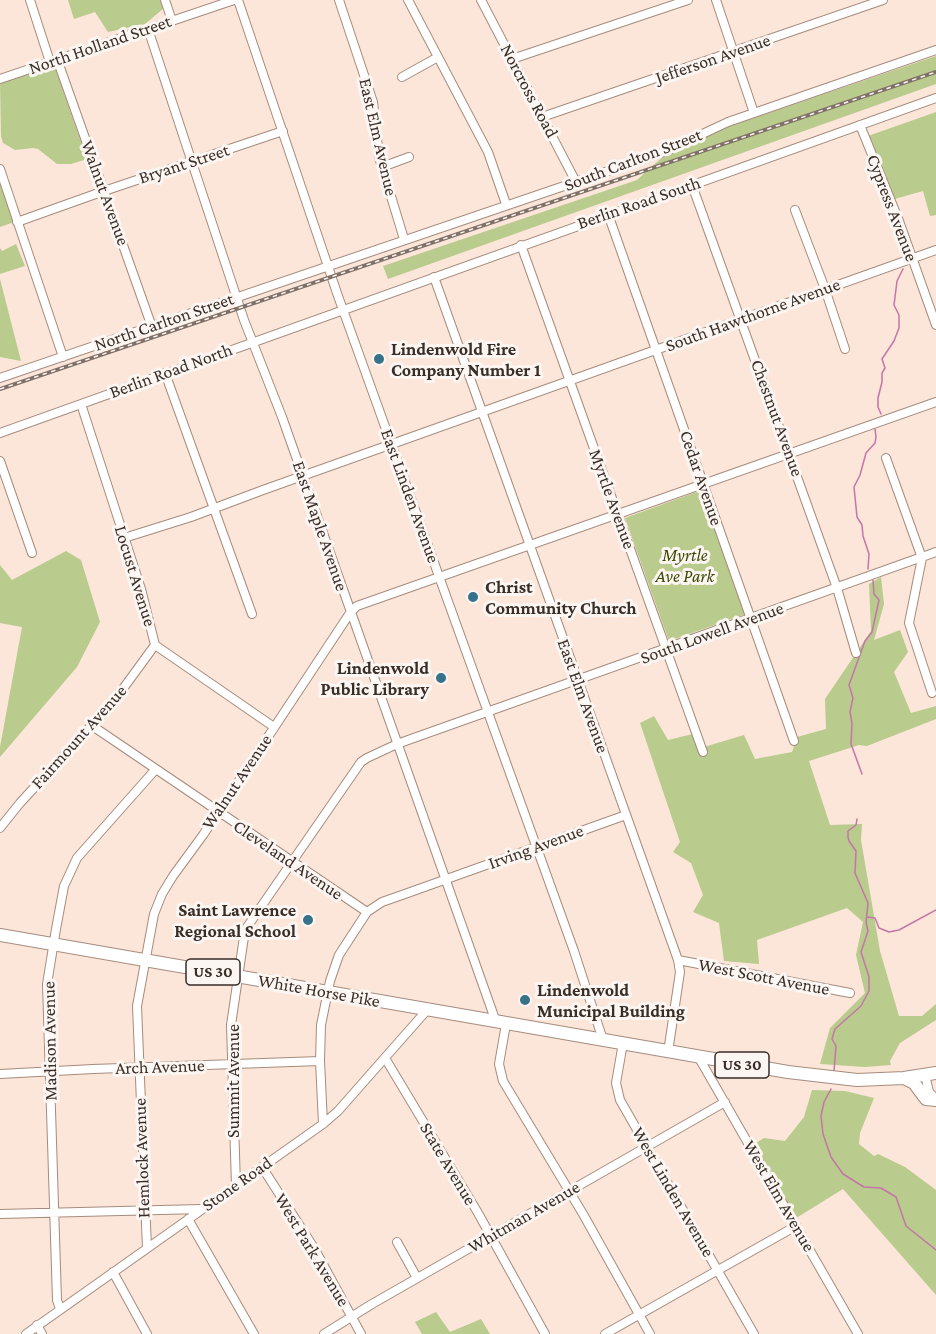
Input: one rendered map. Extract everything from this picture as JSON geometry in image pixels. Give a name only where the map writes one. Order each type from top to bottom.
[{"type":"highway","name":"White Horse Pike","points":[[0,935],[603,1040]]},
{"type":"highway","name":"US 30","points":[[603,1040],[699,1058],[845,1080],[904,1078],[931,1074]]},
{"type":"highway","points":[[904,1078],[914,1083],[926,1100],[936,1100]]},
{"type":"street","name":"Walnut Avenue","points":[[30,0],[104,191],[152,327]]},
{"type":"street","points":[[165,0],[172,21]]},
{"type":"street","name":"North Holland Street","points":[[0,79],[234,0]]},
{"type":"street","name":"East Linden Avenue","points":[[238,0],[343,309],[603,1040]]},
{"type":"street","name":"East Elm Avenue","points":[[339,0],[373,102],[375,142],[404,239]]},
{"type":"street","points":[[408,0],[488,152],[506,204]]},
{"type":"street","name":"Norcross Road","points":[[481,0],[576,182]]},
{"type":"street","points":[[512,59],[688,0]]},
{"type":"street","points":[[716,0],[754,112]]},
{"type":"street","name":"Jefferson Avenue","points":[[542,117],[884,0]]},
{"type":"street","name":"East Maple Avenue","points":[[148,29],[237,297],[446,879],[501,1023]]},
{"type":"street","name":"South Carlton Street","points":[[328,266],[664,152],[754,112],[936,50]]},
{"type":"street","points":[[402,76],[438,57]]},
{"type":"street","name":"Berlin Road South","points":[[343,309],[936,98]]},
{"type":"street","name":"Cypress Avenue","points":[[860,125],[913,259],[936,325]]},
{"type":"street","name":"Bryant Street","points":[[17,222],[283,131]]},
{"type":"street","points":[[382,167],[409,157]]},
{"type":"street","points":[[0,170],[63,357]]},
{"type":"street","name":"Chestnut Avenue","points":[[692,185],[837,588],[856,653]]},
{"type":"street","points":[[795,210],[845,349]]},
{"type":"street","name":"Cedar Avenue","points":[[608,214],[794,741]]},
{"type":"street","name":"Myrtle Avenue","points":[[521,246],[703,752]]},
{"type":"street","name":"South Hawthorne Avenue","points":[[124,538],[303,477],[936,250]]},
{"type":"street","name":"North Carlton Street","points":[[0,378],[328,266]]},
{"type":"street","name":"East Elm Avenue","points":[[434,277],[678,960],[680,972],[668,1052]]},
{"type":"street","name":"Berlin Road North","points":[[0,433],[343,309]]},
{"type":"street","points":[[165,373],[252,614]]},
{"type":"street","points":[[350,613],[357,606],[936,402]]},
{"type":"street","name":"Locust Avenue","points":[[81,404],[141,589],[155,645],[274,727]]},
{"type":"street","points":[[886,458],[922,558],[909,623],[932,693]]},
{"type":"street","points":[[0,461],[32,553]]},
{"type":"street","name":"South Lowell Avenue","points":[[364,760],[397,744],[936,552]]},
{"type":"street","name":"Walnut Avenue","points":[[144,960],[154,914],[162,894],[350,613]]},
{"type":"street","name":"Fairmount Avenue","points":[[0,828],[20,803],[114,701],[155,645]]},
{"type":"street","name":"Cleveland Avenue","points":[[92,726],[367,912]]},
{"type":"street","name":"Summit Avenue","points":[[236,1186],[231,1025],[245,930],[364,760]]},
{"type":"street","name":"Madison Avenue","points":[[60,1309],[57,1300],[47,984],[64,885],[77,858],[155,770]]},
{"type":"street","name":"Irving Avenue","points":[[367,912],[382,902],[626,814]]},
{"type":"street","points":[[323,1124],[320,1037],[328,993],[339,955],[367,912]]},
{"type":"street","name":"Hemlock Avenue","points":[[144,960],[137,1006],[147,1248]]},
{"type":"street","name":"West Scott Avenue","points":[[678,960],[850,993]]},
{"type":"street","name":"Stone Road","points":[[26,1334],[40,1330],[60,1309],[323,1124],[338,1111],[427,1010]]},
{"type":"street","points":[[501,1023],[500,1074],[650,1334]]},
{"type":"street","name":"West Linden Avenue","points":[[622,1043],[617,1073],[618,1095],[754,1334]]},
{"type":"street","name":"State Avenue","points":[[385,1058],[545,1334]]},
{"type":"street","name":"West Elm Avenue","points":[[699,1058],[858,1334]]},
{"type":"street","name":"Arch Avenue","points":[[0,1074],[320,1061]]},
{"type":"street","points":[[931,1074],[929,1092],[936,1100]]},
{"type":"street","name":"Whitman Avenue","points":[[324,1334],[417,1278],[725,1102]]},
{"type":"street","name":"West Park Avenue","points":[[262,1167],[314,1248],[361,1334]]},
{"type":"street","points":[[0,1214],[202,1209]]},
{"type":"street","points":[[188,1219],[254,1334]]},
{"type":"street","points":[[605,1334],[796,1226]]},
{"type":"street","points":[[397,1242],[417,1278]]},
{"type":"street","points":[[112,1272],[147,1334]]},
{"type":"green space","points":[[68,0],[161,0],[164,8],[145,24],[108,32],[95,12],[74,19]]},
{"type":"green space","points":[[936,56],[936,84],[388,279],[383,266],[637,180],[677,144]]},
{"type":"green space","points":[[53,62],[87,159],[71,164],[57,164],[38,149],[15,150],[3,143],[1,136],[0,80]]},
{"type":"green space","points":[[936,112],[936,215],[930,216],[923,191],[891,200],[868,136]]},
{"type":"green space","points":[[0,172],[17,221],[0,227]]},
{"type":"green space","points":[[16,244],[25,266],[0,274],[0,248],[2,251]]},
{"type":"green space","points":[[0,279],[21,361],[0,357]]},
{"type":"green space","name":"Myrtle Ave Park","points":[[702,490],[746,614],[669,641],[625,518]]},
{"type":"green space","points":[[66,551],[81,560],[100,622],[77,667],[0,757],[22,627],[0,623],[0,565],[12,580]]},
{"type":"green space","points":[[881,577],[884,604],[874,640],[900,630],[908,652],[894,672],[911,713],[936,706],[936,719],[867,746],[859,745],[809,761],[830,825],[862,824],[861,840],[880,951],[899,1016],[922,1016],[936,1004],[936,1020],[900,1043],[890,1061],[891,1065],[865,1067],[820,1064],[830,1028],[865,993],[856,955],[863,922],[847,908],[757,940],[759,964],[724,961],[719,923],[693,912],[703,895],[691,863],[673,852],[680,842],[640,723],[654,716],[668,740],[697,733],[704,747],[744,735],[755,759],[792,752],[797,737],[826,729],[825,699],[871,631],[869,584]]},
{"type":"green space","points":[[812,1090],[845,1091],[874,1098],[860,1133],[859,1144],[874,1156],[878,1154],[905,1167],[936,1190],[936,1295],[843,1189],[793,1220],[750,1147],[764,1138],[785,1141],[804,1117]]},
{"type":"green space","points":[[436,1312],[450,1332],[481,1319],[490,1334],[422,1334],[415,1322]]},
{"type":"waterway","points":[[881,414],[878,398],[885,368],[882,359],[894,341],[899,328],[899,315],[894,305],[897,281],[903,269]]},
{"type":"waterway","points":[[868,569],[869,554],[862,525],[857,517],[854,487],[866,453],[875,443],[875,429]]},
{"type":"waterway","points":[[862,774],[851,744],[850,712],[853,698],[849,685],[865,641],[872,632],[879,600],[874,594],[873,580]]},
{"type":"waterway","points":[[834,1071],[836,1046],[832,1039],[835,1029],[861,1006],[869,991],[869,977],[861,952],[868,931],[866,922],[868,903],[855,873],[856,851],[848,837],[848,831],[856,825],[857,819]]},
{"type":"waterway","points":[[867,917],[875,918],[879,928],[889,932],[899,930],[936,910]]},
{"type":"waterway","points":[[831,1089],[824,1102],[821,1116],[823,1134],[831,1157],[843,1174],[859,1184],[864,1187],[881,1188],[896,1197],[906,1226],[936,1250]]},
{"type":"railway","points":[[0,389],[936,72]]},
{"type":"place","name":"Lindenwold Fire Company Number 1","points":[[379,359]]},
{"type":"place","name":"Christ Community Church","points":[[473,597]]},
{"type":"place","name":"Lindenwold Public Library","points":[[441,678]]},
{"type":"place","name":"Saint Lawrence Regional School","points":[[308,920]]},
{"type":"place","name":"Lindenwold Municipal Building","points":[[525,1000]]}]
